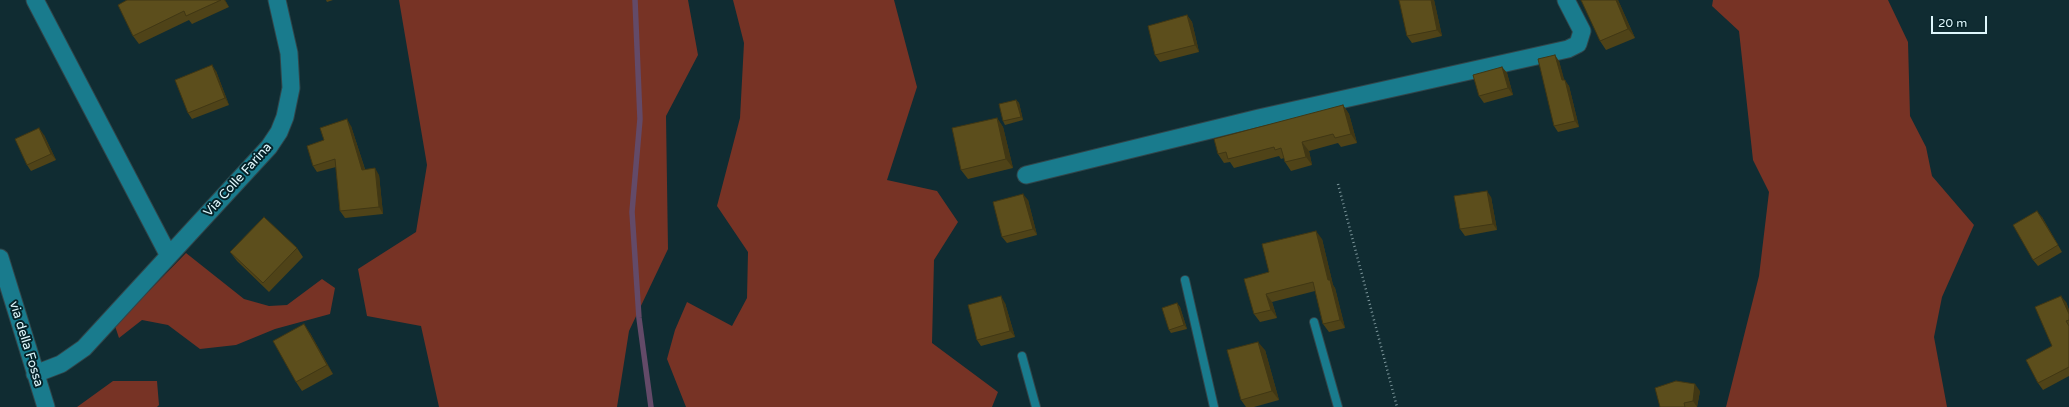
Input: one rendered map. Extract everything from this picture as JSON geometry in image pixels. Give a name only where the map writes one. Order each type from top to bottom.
[{"type":"street","points":[[35,0],[169,256]]},
{"type":"street","name":"Via Colle Farina","points":[[35,374],[61,364],[79,353],[265,152],[279,132],[289,102],[291,76],[289,53],[277,0]]},
{"type":"street","points":[[1026,175],[1259,118],[1568,49],[1578,44],[1582,31],[1566,0]]},
{"type":"street","name":"via della Fossa","points":[[0,258],[46,407]]},
{"type":"lane","points":[[1185,280],[1214,407]]},
{"type":"lane","points":[[1314,322],[1338,407]]},
{"type":"lane","points":[[1022,356],[1036,407]]},
{"type":"path","points":[[1338,184],[1397,407]]},
{"type":"shaded area","points":[[399,0],[688,0],[698,55],[666,116],[668,249],[629,331],[617,407],[439,407],[421,326],[367,316],[358,269],[416,232],[427,165]]},
{"type":"shaded area","points":[[733,0],[894,0],[917,87],[887,180],[937,191],[958,222],[934,260],[932,343],[998,392],[992,407],[686,407],[667,359],[675,330],[687,302],[732,326],[747,298],[748,252],[717,206],[740,118],[744,43]]},
{"type":"shaded area","points":[[1713,0],[1888,0],[1908,42],[1910,116],[1926,147],[1932,176],[1974,225],[1942,297],[1934,337],[1947,407],[1726,407],[1759,276],[1769,192],[1753,160],[1739,31],[1712,6]]},
{"type":"shaded area","points":[[186,253],[244,299],[269,306],[287,305],[322,279],[335,288],[330,314],[275,329],[236,345],[200,349],[168,325],[142,320],[119,338],[115,326]]},
{"type":"shaded area","points":[[113,381],[157,381],[159,405],[157,407],[77,407]]},
{"type":"building","points":[[127,0],[221,0],[186,16],[184,11],[133,36],[118,5]]},
{"type":"building","points":[[1399,0],[1431,0],[1437,30],[1407,36]]},
{"type":"building","points":[[1581,0],[1616,0],[1628,29],[1600,41]]},
{"type":"building","points":[[1187,15],[1195,45],[1155,55],[1148,26]]},
{"type":"building","points":[[1555,55],[1562,80],[1565,80],[1575,121],[1554,126],[1538,59]]},
{"type":"building","points":[[212,65],[225,98],[188,113],[175,80]]},
{"type":"building","points":[[1502,67],[1508,88],[1479,96],[1473,75]]},
{"type":"building","points":[[1016,100],[1021,117],[1003,121],[999,104]]},
{"type":"building","points":[[1343,105],[1351,134],[1335,138],[1333,134],[1302,142],[1306,157],[1285,162],[1281,148],[1275,150],[1274,147],[1228,159],[1226,152],[1218,154],[1214,139]]},
{"type":"building","points":[[997,118],[1006,159],[961,170],[952,128]]},
{"type":"building","points":[[347,119],[362,170],[375,168],[379,207],[340,211],[335,159],[313,166],[307,146],[324,140],[320,128]]},
{"type":"building","points":[[39,128],[51,154],[27,165],[15,139]]},
{"type":"building","points":[[1487,191],[1493,224],[1460,229],[1454,196]]},
{"type":"building","points":[[1023,194],[1033,229],[1002,237],[993,202]]},
{"type":"building","points":[[2037,211],[2058,245],[2033,260],[2013,225]]},
{"type":"building","points":[[264,217],[297,248],[263,283],[230,252]]},
{"type":"building","points":[[1316,231],[1340,320],[1323,324],[1313,282],[1266,294],[1271,310],[1254,314],[1244,279],[1269,272],[1262,244]]},
{"type":"building","points":[[1001,296],[1010,331],[977,340],[968,305]]},
{"type":"building","points":[[2061,296],[2069,314],[2069,320],[2066,321],[2069,326],[2069,367],[2038,383],[2026,360],[2052,346],[2035,307]]},
{"type":"building","points":[[1177,303],[1184,325],[1169,330],[1162,308]]},
{"type":"building","points":[[304,324],[327,365],[296,382],[273,341]]},
{"type":"building","points":[[1258,342],[1272,391],[1241,400],[1227,350]]},
{"type":"building","points":[[1676,381],[1695,384],[1693,401],[1684,403],[1685,407],[1660,407],[1655,388]]},
{"type":"waterway","points":[[635,0],[640,119],[632,212],[639,318],[651,407]]}]
